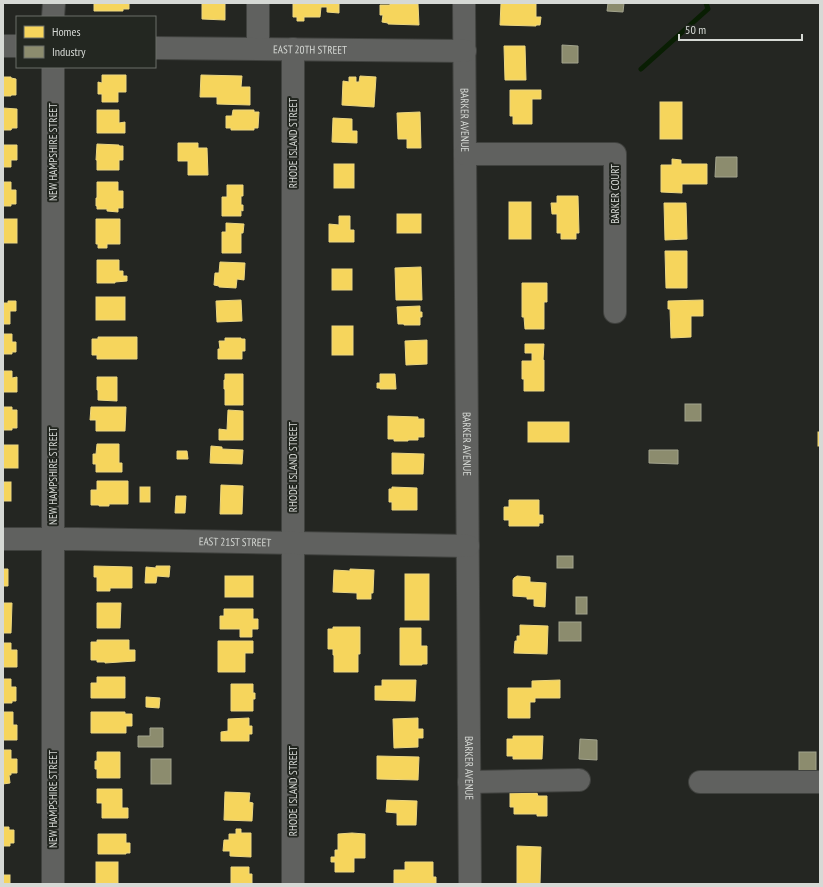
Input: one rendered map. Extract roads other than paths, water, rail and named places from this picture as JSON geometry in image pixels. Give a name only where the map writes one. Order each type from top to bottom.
[{"type":"street","points":[[54,3],[54,16]]},
{"type":"street","points":[[258,3],[258,49]]},
{"type":"street","name":"BARKER AVENUE","points":[[464,3],[470,884]]},
{"type":"street","points":[[3,46],[16,46]]},
{"type":"street","name":"EAST 20TH STREET","points":[[156,48],[465,51]]},
{"type":"street","name":"RHODE ISLAND STREET","points":[[293,49],[293,884]]},
{"type":"street","name":"NEW HAMPSHIRE STREET","points":[[53,68],[53,884]]},
{"type":"street","name":"BARKER COURT","points":[[466,154],[615,154],[615,312]]},
{"type":"street","name":"EAST 21ST STREET","points":[[3,539],[468,546]]},
{"type":"street","points":[[469,782],[579,780]]},
{"type":"street","points":[[700,782],[820,782]]},
{"type":"waterway","points":[[641,69],[708,9],[706,3]]}]
